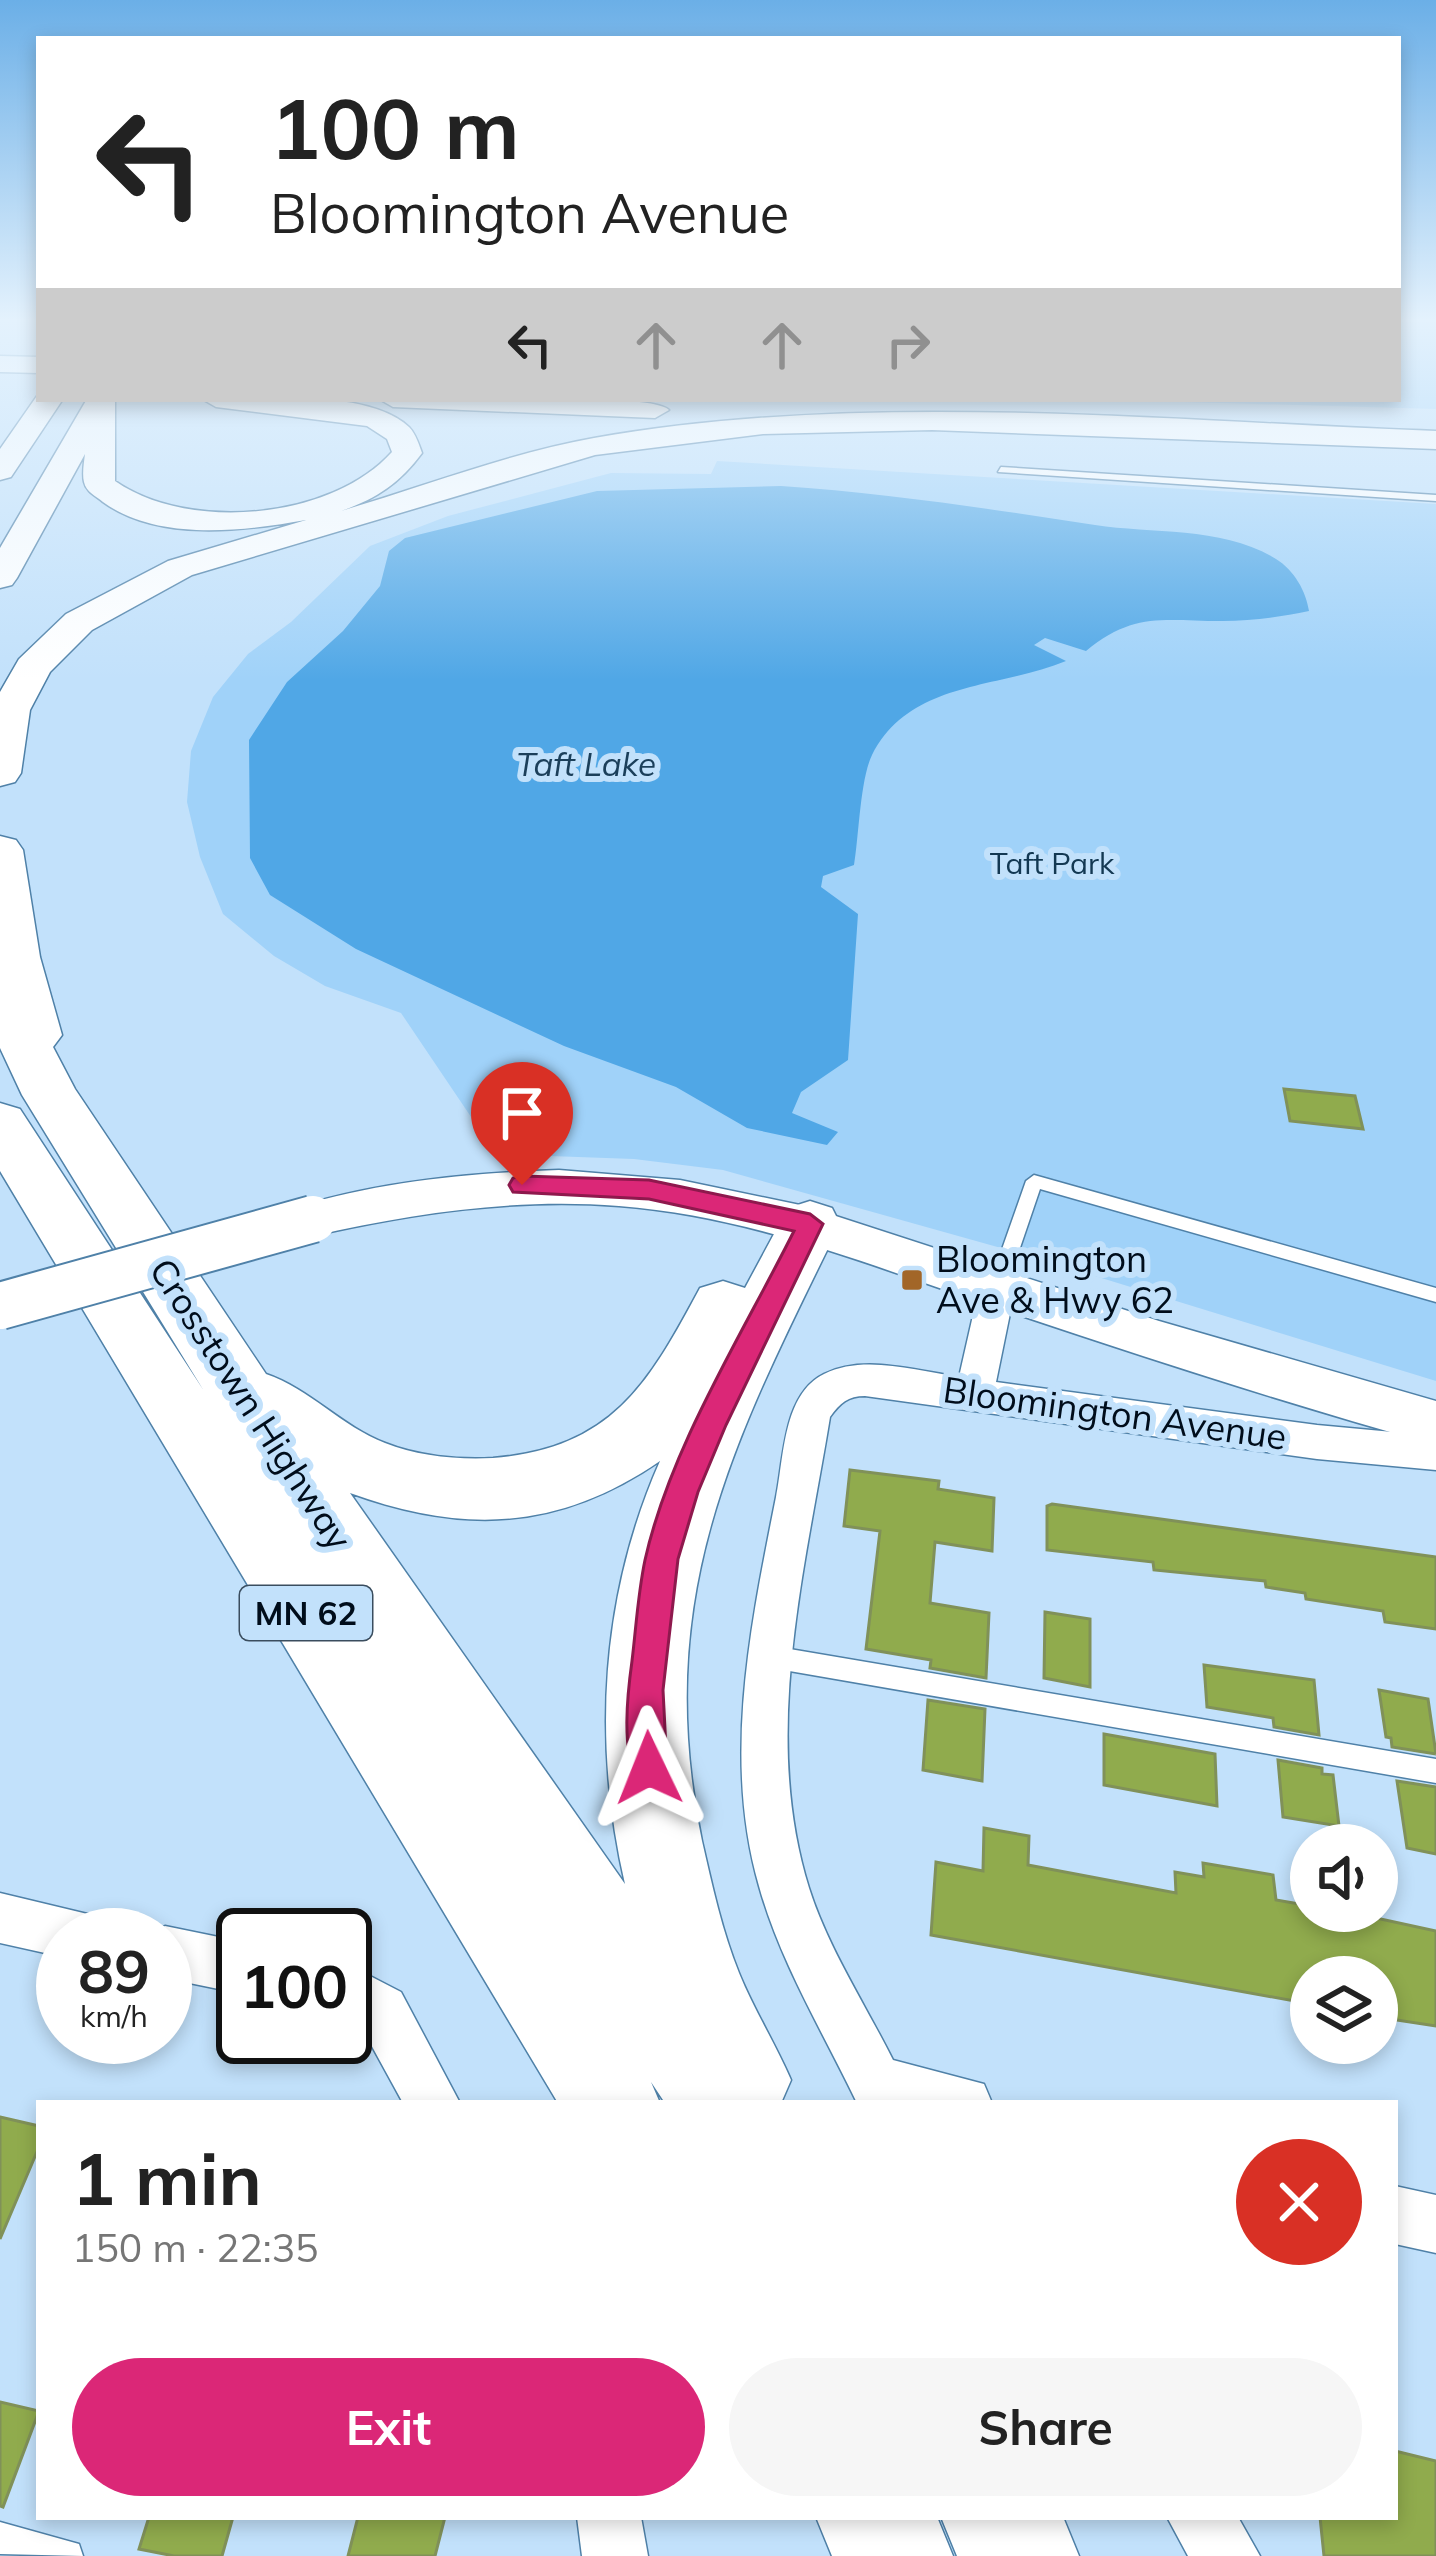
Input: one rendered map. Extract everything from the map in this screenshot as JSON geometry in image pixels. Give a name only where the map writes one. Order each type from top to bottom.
[{"type":"highway","points":[[0,471],[10,441]]},
{"type":"highway","points":[[0,578],[77,441]]},
{"type":"highway","points":[[100,441],[99,484],[121,503],[164,515],[242,518],[314,508],[377,485],[392,475],[407,453],[403,441]]},
{"type":"highway","points":[[0,773],[10,710],[33,667],[95,611],[180,568],[592,447],[635,441]]},
{"type":"highway","points":[[0,850],[15,957],[25,1109]]},
{"type":"highway","name":"Crosstown Highway","points":[[0,994],[25,1109],[611,2100]]},
{"type":"highway","name":"Crosstown Highway","points":[[25,1109],[233,1380],[719,2100]]},
{"type":"highway","points":[[233,1380],[360,1465],[404,1482],[453,1490],[506,1489],[553,1480],[598,1462],[662,1414],[790,1219]]},
{"type":"highway","points":[[753,2100],[693,1974],[664,1857],[649,1768],[645,1690],[662,1559],[682,1492],[790,1219]]},
{"type":"highway","points":[[874,2520],[896,2556]]},
{"type":"highway","points":[[999,2520],[1022,2556]]},
{"type":"street","name":"Bloomington Avenue","points":[[0,1306],[313,1220],[457,1189],[522,1185],[649,1189],[790,1219],[1434,1427]]},
{"type":"street","points":[[975,1392],[997,1289]]},
{"type":"street","name":"Bloomington Avenue","points":[[772,1658],[811,1415],[822,1395],[845,1379],[975,1392],[1317,1442],[1434,1427]]},
{"type":"street","points":[[772,1658],[765,1792],[784,1886],[883,2093],[940,2100]]},
{"type":"street","points":[[0,1918],[36,1925]]},
{"type":"street","points":[[372,2005],[382,2011],[431,2100]]},
{"type":"street","points":[[1398,2217],[1436,2224]]},
{"type":"street","points":[[609,2520],[615,2556]]},
{"type":"street","points":[[1201,2520],[1227,2556]]},
{"type":"lane","points":[[1001,470],[1436,498]]},
{"type":"lane","points":[[997,1289],[1034,1181],[1436,1295]]},
{"type":"lane","points":[[772,1658],[1436,1771]]},
{"type":"lane","points":[[0,2538],[67,2556]]},
{"type":"green space","name":"Taft Park","points":[[717,461],[1436,504],[1436,1381],[1030,1256],[723,1170],[634,1159],[496,1154],[401,1013],[325,986],[274,956],[223,914],[200,857],[187,802],[191,751],[213,697],[248,654],[291,622],[370,546],[448,516],[611,473],[711,474]]},
{"type":"water","name":"Taft Lake","points":[[781,486],[1234,541],[1288,569],[1309,611],[1244,620],[1150,621],[1119,629],[1086,651],[1045,638],[1034,645],[1066,661],[932,700],[888,731],[868,766],[854,865],[823,876],[821,887],[858,914],[848,1060],[801,1092],[792,1113],[838,1132],[827,1145],[747,1128],[676,1087],[564,1046],[356,949],[270,895],[250,858],[249,740],[287,682],[343,631],[380,586],[389,551],[405,538],[597,491]]},
{"type":"building","points":[[1284,1089],[1355,1096],[1363,1129],[1290,1121]]},
{"type":"building","points":[[850,1470],[939,1481],[938,1489],[994,1498],[992,1551],[935,1542],[930,1603],[989,1613],[986,1678],[930,1668],[931,1660],[866,1649],[880,1531],[844,1526]]},
{"type":"building","points":[[1047,1506],[1436,1557],[1436,1629],[1385,1622],[1383,1611],[1306,1599],[1305,1593],[1266,1587],[1265,1581],[1154,1570],[1153,1562],[1047,1550]]},
{"type":"building","points":[[1045,1612],[1090,1619],[1090,1687],[1044,1678]]},
{"type":"building","points":[[1204,1665],[1314,1680],[1319,1735],[1274,1727],[1273,1718],[1207,1707]]},
{"type":"building","points":[[1379,1690],[1428,1699],[1436,1754],[1392,1747],[1391,1738],[1386,1737]]},
{"type":"building","points":[[928,1700],[985,1709],[982,1781],[923,1770]]},
{"type":"building","points":[[1104,1734],[1215,1754],[1217,1806],[1104,1785]]},
{"type":"building","points":[[1278,1760],[1322,1768],[1322,1774],[1333,1775],[1339,1824],[1283,1817]]},
{"type":"building","points":[[1397,1781],[1436,1787],[1436,1854],[1407,1848]]},
{"type":"building","points":[[984,1828],[1029,1836],[1028,1865],[1176,1893],[1175,1872],[1204,1877],[1203,1863],[1273,1875],[1276,1900],[1290,1902],[1290,1932],[1398,1932],[1398,1923],[1436,1931],[1436,2026],[1398,2020],[1398,1956],[1290,1956],[1290,2000],[931,1935],[936,1862],[983,1871]]},
{"type":"building","points":[[0,2117],[36,2125],[36,2154],[0,2239]]},
{"type":"building","points":[[0,2402],[36,2410],[36,2419],[0,2506]]},
{"type":"building","points":[[1398,2452],[1436,2461],[1436,2556],[1324,2556],[1320,2520],[1398,2520]]},
{"type":"building","points":[[148,2520],[232,2520],[222,2556],[174,2556],[139,2549]]},
{"type":"building","points":[[357,2520],[444,2520],[435,2556],[348,2556]]},
{"type":"place","name":"Bloomington Ave & Hwy 62","points":[[912,1280]]},
{"type":"route","points":[[522,1185],[649,1189],[810,1224],[711,1425],[682,1492],[662,1559],[645,1690],[649,1768]]}]
